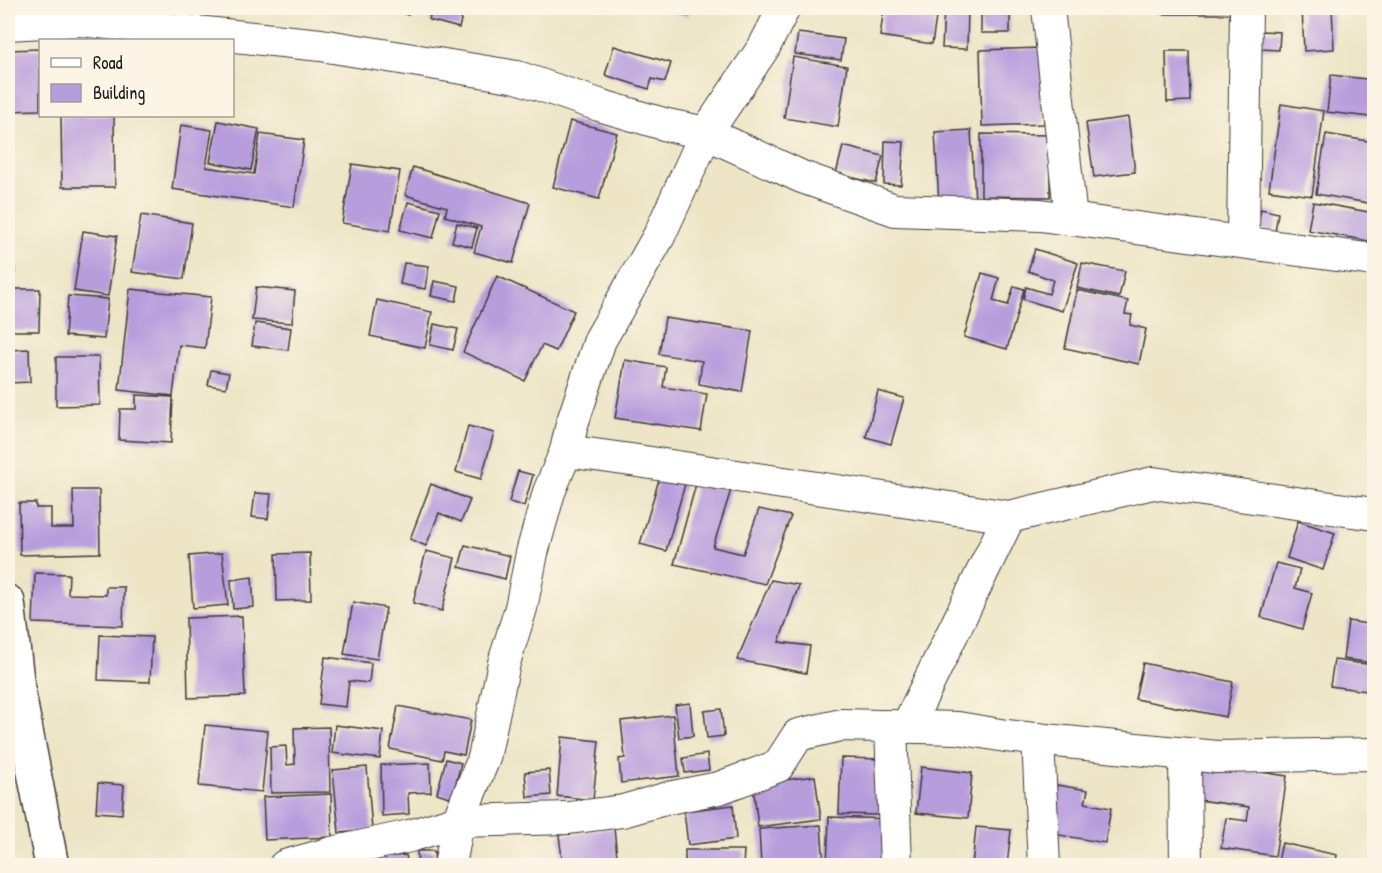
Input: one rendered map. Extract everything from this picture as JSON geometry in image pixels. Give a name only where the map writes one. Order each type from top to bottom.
[{"type":"street","points":[[450,866],[458,821],[484,758],[504,663],[521,608],[532,552],[549,492],[566,451],[572,424],[600,340],[658,236],[706,133],[764,47],[784,8]]},
{"type":"street","points":[[1048,8],[1071,219]]},
{"type":"street","points":[[1243,242],[1246,8]]},
{"type":"street","points":[[8,24],[80,20],[321,45],[517,77],[599,105],[668,125],[706,133],[802,177],[895,210],[1040,215],[1374,260]]},
{"type":"street","points":[[566,451],[1009,517],[1153,483],[1374,514]]},
{"type":"street","points":[[896,866],[899,726],[1009,517]]},
{"type":"street","points":[[8,602],[18,689],[52,866]]},
{"type":"street","points":[[285,866],[332,853],[410,837],[458,821],[569,818],[623,811],[668,798],[719,788],[778,766],[798,735],[841,725],[958,728],[1006,736],[1217,758],[1374,754]]},
{"type":"street","points":[[1038,739],[1044,866]]},
{"type":"street","points":[[1185,754],[1186,866]]},
{"type":"building","points":[[392,8],[410,8],[408,15],[392,10]]},
{"type":"building","points":[[432,8],[464,8],[459,28],[429,20]]},
{"type":"building","points":[[660,8],[690,8],[687,16]]},
{"type":"building","points":[[884,8],[937,11],[932,44],[880,36]]},
{"type":"building","points":[[944,8],[968,8],[967,49],[942,48]]},
{"type":"building","points":[[981,8],[1010,8],[1010,33],[981,33]]},
{"type":"building","points":[[1162,8],[1231,8],[1231,14],[1162,14]]},
{"type":"building","points":[[1302,8],[1332,8],[1334,49],[1304,51]]},
{"type":"building","points":[[1261,31],[1280,32],[1279,50],[1260,49]]},
{"type":"building","points":[[798,33],[844,39],[841,60],[795,54]]},
{"type":"building","points":[[614,46],[671,63],[665,82],[652,79],[649,89],[605,75]]},
{"type":"building","points":[[1042,48],[1044,124],[982,126],[980,50]]},
{"type":"building","points":[[39,49],[39,110],[8,111],[8,50]]},
{"type":"building","points":[[1166,51],[1189,51],[1190,101],[1167,102]]},
{"type":"building","points":[[793,57],[847,66],[838,127],[784,118]]},
{"type":"building","points":[[1331,75],[1374,80],[1370,117],[1327,112]]},
{"type":"building","points":[[1281,104],[1324,111],[1312,196],[1269,190]]},
{"type":"building","points":[[61,117],[114,117],[115,187],[62,187]]},
{"type":"building","points":[[1128,117],[1135,172],[1094,177],[1086,123]]},
{"type":"building","points":[[218,121],[259,129],[251,170],[210,162]]},
{"type":"building","points":[[570,121],[617,133],[599,199],[553,187]]},
{"type":"building","points":[[181,125],[212,130],[206,167],[254,174],[260,134],[304,140],[294,207],[172,189]]},
{"type":"building","points":[[971,130],[975,202],[939,204],[935,132]]},
{"type":"building","points":[[981,134],[1050,135],[1050,197],[981,196]]},
{"type":"building","points":[[1326,134],[1374,142],[1374,204],[1316,194]]},
{"type":"building","points":[[885,141],[904,142],[901,185],[884,184]]},
{"type":"building","points":[[843,146],[883,156],[876,183],[836,174]]},
{"type":"building","points":[[352,164],[400,171],[390,231],[342,223]]},
{"type":"building","points":[[413,167],[530,203],[513,263],[474,252],[481,227],[445,216],[447,207],[405,195]]},
{"type":"building","points":[[408,202],[440,210],[433,238],[400,230]]},
{"type":"building","points":[[1313,202],[1374,213],[1374,242],[1308,230]]},
{"type":"building","points":[[1261,209],[1278,213],[1275,232],[1257,229]]},
{"type":"building","points":[[141,215],[192,223],[184,279],[132,272]]},
{"type":"building","points":[[457,223],[477,228],[472,247],[452,242]]},
{"type":"building","points":[[83,231],[117,236],[108,296],[74,291]]},
{"type":"building","points":[[13,249],[15,273],[8,274],[8,250]]},
{"type":"building","points":[[1035,249],[1078,263],[1062,311],[1023,299],[1026,287],[1049,294],[1053,280],[1028,271]]},
{"type":"building","points":[[404,263],[429,266],[425,289],[400,284]]},
{"type":"building","points":[[1082,263],[1125,271],[1119,297],[1077,288]]},
{"type":"building","points":[[982,273],[999,278],[993,301],[1008,305],[1014,286],[1024,289],[1007,349],[964,337]]},
{"type":"building","points":[[497,276],[574,311],[556,351],[542,345],[525,381],[463,352]]},
{"type":"building","points":[[434,281],[459,286],[456,301],[431,296]]},
{"type":"building","points":[[256,287],[295,291],[292,323],[252,320]]},
{"type":"building","points":[[8,289],[40,289],[39,331],[8,331]]},
{"type":"building","points":[[130,289],[211,297],[205,348],[179,345],[173,396],[119,390]]},
{"type":"building","points":[[1077,290],[1128,301],[1125,314],[1132,315],[1130,325],[1146,329],[1139,364],[1065,348]]},
{"type":"building","points":[[68,296],[108,299],[104,339],[65,336]]},
{"type":"building","points":[[377,300],[432,312],[425,348],[370,336]]},
{"type":"building","points":[[665,318],[752,331],[742,392],[699,384],[702,361],[659,354]]},
{"type":"building","points":[[255,323],[291,328],[288,350],[252,346]]},
{"type":"building","points":[[434,324],[458,329],[453,350],[430,345]]},
{"type":"building","points":[[29,349],[30,382],[8,383],[8,350]]},
{"type":"building","points":[[56,357],[99,357],[100,405],[56,406]]},
{"type":"building","points":[[625,360],[666,367],[663,387],[707,394],[701,431],[615,418]]},
{"type":"building","points":[[211,370],[229,373],[226,388],[208,385]]},
{"type":"building","points":[[878,391],[904,398],[891,444],[866,437]]},
{"type":"building","points":[[136,395],[173,397],[171,443],[119,440],[120,409],[136,409]]},
{"type":"building","points":[[468,426],[494,433],[481,479],[456,472]]},
{"type":"building","points":[[518,471],[533,475],[524,506],[509,502]]},
{"type":"building","points":[[660,476],[685,484],[666,551],[640,544]]},
{"type":"building","points":[[431,484],[470,500],[461,522],[439,513],[426,546],[410,539]]},
{"type":"building","points":[[696,484],[731,490],[713,547],[743,554],[759,509],[791,516],[765,584],[674,564]]},
{"type":"building","points":[[73,490],[99,490],[100,553],[20,555],[19,503],[36,503],[36,508],[51,508],[51,528],[74,528]]},
{"type":"building","points":[[255,493],[271,494],[268,519],[252,517]]},
{"type":"building","points":[[1298,521],[1335,533],[1323,570],[1287,558]]},
{"type":"building","points":[[465,545],[510,556],[505,579],[459,567]]},
{"type":"building","points":[[426,551],[455,558],[442,611],[413,603]]},
{"type":"building","points":[[222,553],[228,605],[193,608],[189,556]]},
{"type":"building","points":[[310,553],[311,600],[277,601],[276,554]]},
{"type":"building","points":[[1276,563],[1300,569],[1295,588],[1312,593],[1302,629],[1261,617]]},
{"type":"building","points":[[35,573],[69,574],[68,594],[106,595],[106,587],[124,587],[123,626],[33,623]]},
{"type":"building","points":[[252,577],[254,607],[233,609],[231,580]]},
{"type":"building","points":[[771,580],[799,585],[779,642],[810,646],[806,673],[737,660]]},
{"type":"building","points":[[353,602],[386,608],[377,659],[344,654]]},
{"type":"building","points":[[242,616],[245,696],[188,698],[186,618]]},
{"type":"building","points":[[1348,621],[1374,625],[1374,663],[1343,659]]},
{"type":"building","points":[[100,635],[152,637],[150,682],[98,680]]},
{"type":"building","points":[[325,657],[371,663],[369,683],[349,681],[346,707],[319,704]]},
{"type":"building","points":[[1334,660],[1374,665],[1374,692],[1330,686]]},
{"type":"building","points":[[1143,663],[1233,682],[1226,717],[1135,699]]},
{"type":"building","points":[[690,703],[693,736],[679,738],[675,705]]},
{"type":"building","points":[[398,706],[471,720],[464,755],[444,751],[442,760],[390,749]]},
{"type":"building","points":[[721,709],[724,736],[707,738],[704,711]]},
{"type":"building","points":[[673,715],[679,776],[621,783],[619,759],[625,758],[621,721]]},
{"type":"building","points":[[205,725],[268,731],[262,792],[199,786]]},
{"type":"building","points":[[335,725],[383,731],[380,759],[332,753]]},
{"type":"building","points":[[329,727],[330,792],[271,793],[270,747],[286,746],[287,765],[295,764],[294,728]]},
{"type":"building","points":[[562,737],[599,741],[593,800],[557,796]]},
{"type":"building","points":[[707,754],[709,770],[685,773],[683,758]]},
{"type":"building","points":[[841,758],[881,759],[880,815],[839,814]]},
{"type":"building","points":[[446,759],[461,763],[452,798],[437,793]]},
{"type":"building","points":[[430,763],[431,792],[408,793],[409,814],[382,816],[381,765]]},
{"type":"building","points":[[1197,763],[1287,776],[1275,856],[1221,848],[1226,818],[1247,821],[1249,807],[1192,799]]},
{"type":"building","points":[[367,767],[372,830],[339,833],[333,770]]},
{"type":"building","points":[[921,767],[972,773],[968,818],[916,813]]},
{"type":"building","points":[[549,770],[551,795],[527,797],[525,772]]},
{"type":"building","points":[[815,776],[821,819],[758,827],[753,784]]},
{"type":"building","points":[[98,783],[124,785],[122,814],[96,812]]},
{"type":"building","points":[[1057,785],[1088,790],[1085,803],[1111,808],[1105,843],[1048,833]]},
{"type":"building","points":[[331,794],[332,837],[265,840],[263,797]]},
{"type":"building","points":[[733,805],[736,839],[688,845],[684,811]]},
{"type":"building","points":[[829,817],[890,819],[888,866],[827,866]]},
{"type":"building","points":[[821,825],[824,866],[761,866],[759,829]]},
{"type":"building","points":[[976,827],[1011,830],[1007,866],[972,866]]},
{"type":"building","points":[[614,828],[618,866],[563,866],[559,835]]},
{"type":"building","points":[[1282,843],[1337,855],[1335,866],[1277,866]]},
{"type":"building","points":[[685,850],[744,850],[743,866],[685,866]]},
{"type":"building","points":[[417,851],[434,851],[435,866],[418,866]]},
{"type":"building","points":[[406,855],[408,866],[380,866],[379,858]]},
{"type":"building","points":[[377,859],[377,866],[353,866],[352,863]]}]
